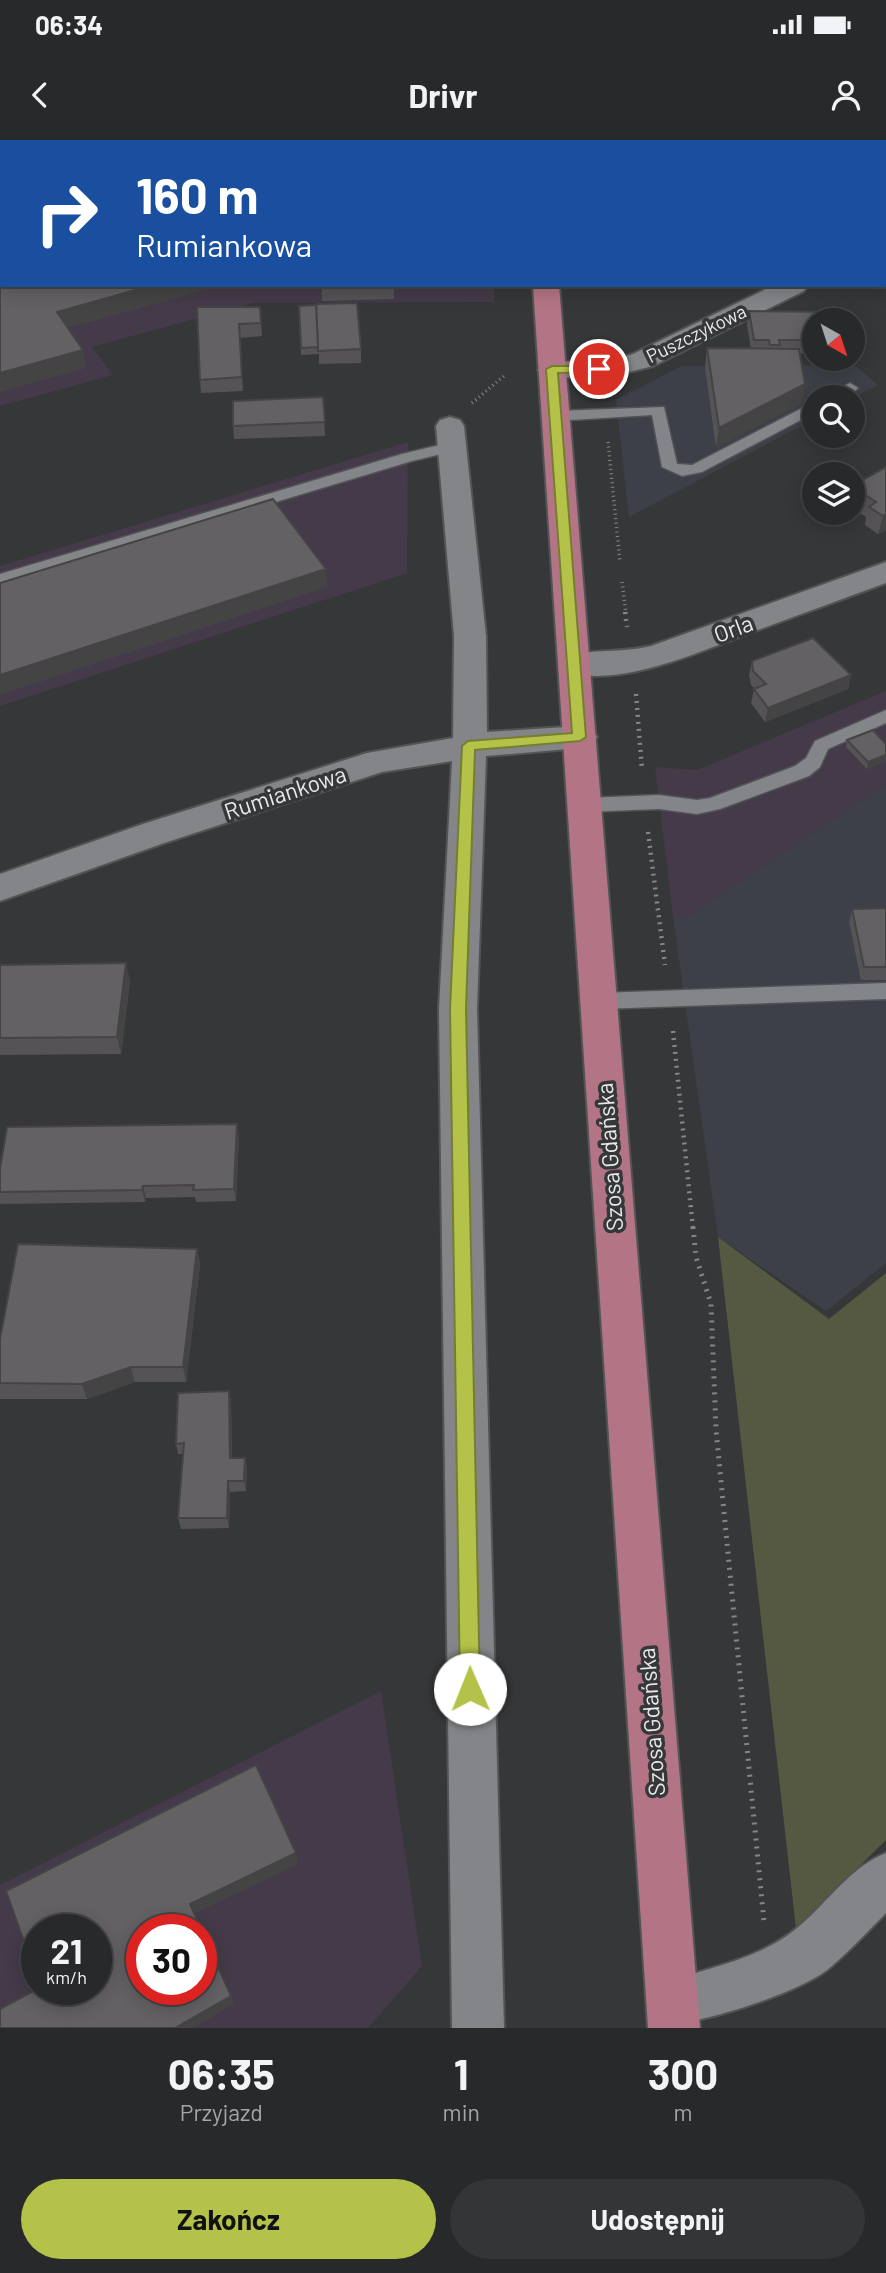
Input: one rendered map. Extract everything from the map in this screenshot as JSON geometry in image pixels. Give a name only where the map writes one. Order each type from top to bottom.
[{"type":"main road","name":"Szosa Gdańska","points":[[546,287],[673,2017]]},
{"type":"street","name":"Puszczykowa","points":[[552,369],[613,368],[643,360],[791,287]]},
{"type":"street","points":[[451,436],[470,636],[458,1009],[478,2028]]},
{"type":"street","name":"Orla","points":[[575,664],[632,661],[660,654],[886,572]]},
{"type":"street","name":"Rumiankowa","points":[[0,888],[155,833],[379,761],[468,746],[580,737]]},
{"type":"street","points":[[673,2017],[765,1978],[808,1952],[886,1878]]},
{"type":"lane","points":[[555,416],[659,410],[670,467],[682,471],[696,470],[802,413]]},
{"type":"lane","points":[[0,580],[382,464],[451,436]]},
{"type":"lane","points":[[584,805],[659,802],[697,807],[713,804],[802,771],[814,762],[821,745],[886,716]]},
{"type":"lane","points":[[599,1001],[886,991]]},
{"type":"path","points":[[607,437],[620,562]]},
{"type":"path","points":[[622,582],[627,634]]},
{"type":"path","points":[[636,689],[642,769]]},
{"type":"path","points":[[648,830],[666,975]]},
{"type":"path","points":[[672,1021],[696,1257],[711,1304],[716,1430],[765,1928]]},
{"type":"shaded area","points":[[2,287],[494,287],[494,302],[253,303],[92,347],[113,375],[0,406]]},
{"type":"shaded area","points":[[802,365],[802,371],[861,371],[878,385],[865,392],[865,385],[802,385],[802,425],[629,517],[616,400],[682,366]]},
{"type":"shaded area","points":[[408,442],[407,573],[0,706],[0,566]]},
{"type":"shaded area","points":[[886,691],[886,785],[686,917],[673,917],[655,767],[697,770]]},
{"type":"shaded area","points":[[886,785],[886,1263],[826,1311],[718,1237],[673,917],[686,917]]},
{"type":"shaded area","points":[[381,1691],[422,1966],[368,2028],[0,2028],[0,1885]]},
{"type":"green space","points":[[718,1237],[829,1319],[886,1273],[886,1840],[796,1929]]},
{"type":"building","points":[[0,287],[146,287],[57,312],[83,350],[0,373]]},
{"type":"building","points":[[357,303],[361,349],[318,351],[316,304]]},
{"type":"building","points":[[316,305],[318,347],[301,348],[299,306]]},
{"type":"building","points":[[197,307],[260,307],[261,323],[239,324],[242,377],[200,380]]},
{"type":"building","points":[[749,311],[802,312],[802,340],[779,340],[780,345],[770,345],[769,340],[754,340]]},
{"type":"building","points":[[707,348],[799,349],[805,384],[719,428]]},
{"type":"building","points":[[323,397],[325,422],[233,426],[233,401]]},
{"type":"building","points":[[886,467],[886,514],[883,516],[869,507],[876,502],[865,495],[865,479]]},
{"type":"building","points":[[273,499],[326,569],[0,675],[0,583]]},
{"type":"building","points":[[813,638],[851,675],[768,708],[754,689],[766,684],[753,671],[752,661]]},
{"type":"building","points":[[873,730],[886,744],[886,755],[868,762],[847,740]]},
{"type":"building","points":[[886,908],[886,967],[864,967],[852,909]]},
{"type":"building","points":[[126,963],[117,1037],[0,1038],[0,965]]},
{"type":"building","points":[[237,1124],[234,1189],[193,1190],[194,1185],[143,1186],[142,1190],[0,1192],[0,1169],[7,1127]]},
{"type":"building","points":[[18,1244],[197,1249],[183,1367],[131,1367],[82,1384],[0,1383],[0,1339]]},
{"type":"building","points":[[229,1391],[230,1458],[245,1458],[244,1481],[228,1481],[227,1518],[178,1518],[184,1443],[176,1444],[178,1393]]},
{"type":"building","points":[[256,1765],[296,1853],[190,1904],[194,1914],[126,1914],[126,2005],[215,2005],[175,2028],[0,2028],[0,2009],[21,1998],[21,2005],[112,2005],[112,1914],[21,1914],[21,1933],[6,1891]]},
{"type":"building","points":[[217,1965],[231,1996],[217,2004]]},
{"type":"route","points":[[470,1689],[458,1009],[468,746],[541,738],[580,737],[552,369],[599,369]]}]
